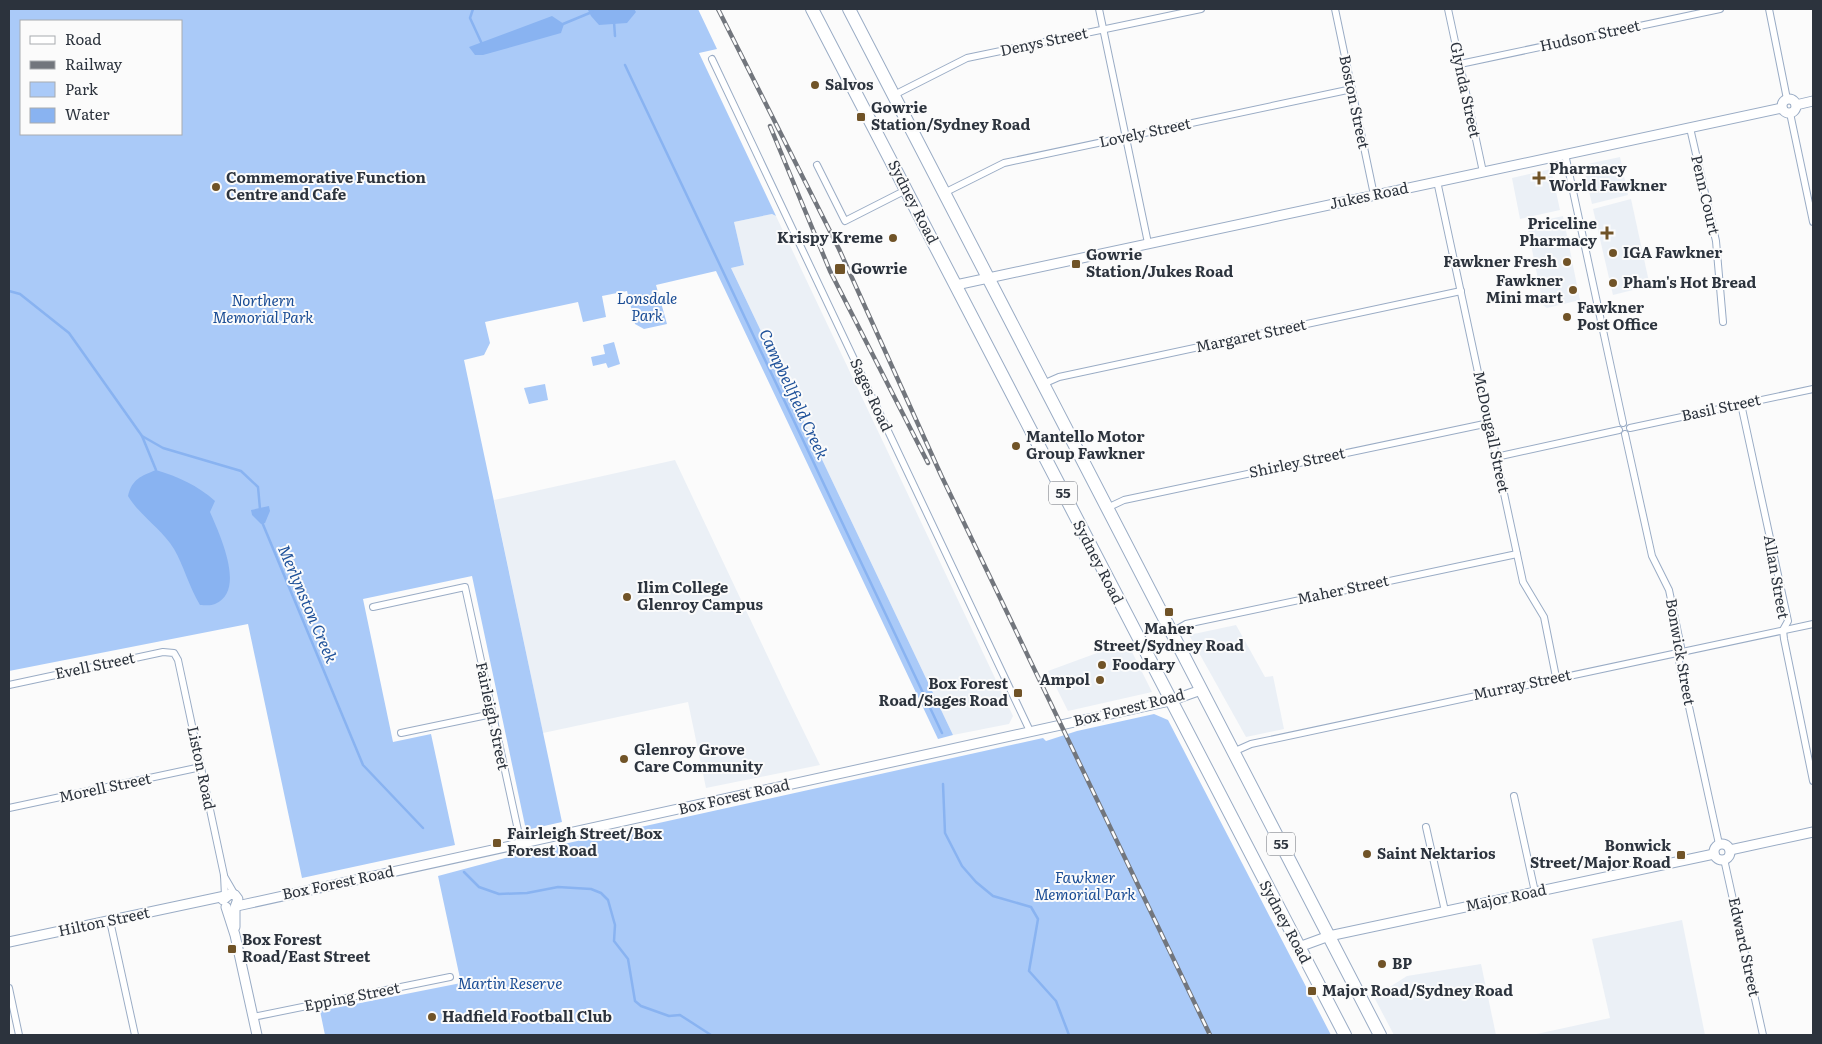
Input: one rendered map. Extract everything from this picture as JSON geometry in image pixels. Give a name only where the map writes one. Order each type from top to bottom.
[{"type":"highway","name":"55","points":[[849,9],[1380,1035]]},
{"type":"highway","name":"Sydney Road","points":[[816,10],[906,190],[1345,1035]]},
{"type":"street","points":[[1099,9],[1148,243]]},
{"type":"street","name":"Denys Street","points":[[894,95],[962,60],[1201,9]]},
{"type":"street","name":"Boston Street","points":[[1334,9],[1374,195]]},
{"type":"street","name":"Glynda Street","points":[[1448,9],[1483,172]]},
{"type":"street","name":"Hudson Street","points":[[1460,64],[1720,9]]},
{"type":"street","points":[[1770,9],[1787,99]]},
{"type":"street","name":"Sages Road","points":[[712,59],[1030,731]]},
{"type":"street","name":"Lovely Street","points":[[944,193],[1004,163],[1352,89]]},
{"type":"street","points":[[1787,99],[1794,101],[1796,105]]},
{"type":"street","points":[[1787,99],[1782,103],[1786,110],[1813,222]]},
{"type":"street","points":[[1796,105],[1813,101]]},
{"type":"street","points":[[1786,110],[1794,111],[1796,105]]},
{"type":"street","name":"Jukes Road","points":[[956,285],[1565,154],[1786,110]]},
{"type":"street","name":"Penn Court","points":[[1690,128],[1716,241],[1724,322]]},
{"type":"street","points":[[1565,154],[1623,423],[1619,430]]},
{"type":"street","points":[[817,165],[845,221],[906,190]]},
{"type":"street","name":"McDougall Street","points":[[1437,182],[1523,582],[1544,617],[1556,678]]},
{"type":"street","name":"Margaret Street","points":[[1043,384],[1059,377],[1461,291]]},
{"type":"street","name":"Basil Street","points":[[1628,431],[1813,389]]},
{"type":"street","name":"Allan Street","points":[[1741,404],[1788,622],[1783,630],[1813,781]]},
{"type":"street","name":"Shirley Street","points":[[1107,508],[1124,500],[1489,422]]},
{"type":"street","points":[[1496,457],[1619,430],[1628,431],[1628,424],[1623,423]]},
{"type":"street","name":"Bonwick Street","points":[[1628,431],[1652,556],[1669,590],[1681,647],[1679,661],[1719,844]]},
{"type":"street","name":"Maher Street","points":[[1172,632],[1186,624],[1517,554]]},
{"type":"street","name":"Fairleigh Street","points":[[372,608],[465,587],[521,844]]},
{"type":"street","name":"Murray Street","points":[[1234,752],[1251,744],[1813,624]]},
{"type":"street","name":"Evell Street","points":[[9,684],[163,652],[174,653],[178,660]]},
{"type":"street","name":"Liston Road","points":[[178,660],[231,901]]},
{"type":"street","name":"Box Forest Road","points":[[265,899],[1170,701],[1201,690]]},
{"type":"street","points":[[401,733],[492,714]]},
{"type":"street","name":"Morell Street","points":[[9,808],[201,767]]},
{"type":"street","points":[[1514,796],[1535,892]]},
{"type":"street","points":[[1426,827],[1445,911]]},
{"type":"street","points":[[1730,850],[1813,832]]},
{"type":"street","points":[[1719,844],[1726,844],[1730,850],[1729,855],[1724,859],[1719,860],[1714,854],[1715,847],[1719,844]]},
{"type":"street","name":"Major Road","points":[[1299,947],[1329,936],[1714,854]]},
{"type":"street","name":"Edward Street","points":[[1724,859],[1763,1035]]},
{"type":"street","name":"Hilton Street","points":[[9,942],[200,903],[265,899]]},
{"type":"street","points":[[231,901],[235,935],[257,1035]]},
{"type":"street","points":[[110,921],[135,1035]]},
{"type":"street","name":"Epping Street","points":[[253,1017],[450,977]]},
{"type":"street","points":[[9,988],[19,1035]]},
{"type":"shaded area","points":[[1620,157],[1628,195],[1592,204],[1583,165]]},
{"type":"shaded area","points":[[1551,169],[1560,210],[1520,219],[1512,178]]},
{"type":"shaded area","points":[[1631,199],[1649,282],[1645,287],[1613,295],[1593,209]]},
{"type":"shaded area","points":[[772,214],[776,216],[1013,716],[1009,724],[953,735],[731,268],[744,265],[734,222]]},
{"type":"shaded area","points":[[1563,216],[1580,300],[1547,308],[1543,305],[1527,224]]},
{"type":"shaded area","name":"Ilim College Glenroy Campus","points":[[675,460],[820,765],[706,788],[688,702],[543,733],[494,500]]},
{"type":"shaded area","points":[[1236,625],[1265,677],[1273,676],[1284,729],[1246,737],[1189,635]]},
{"type":"shaded area","name":"Ampol","points":[[1127,642],[1152,692],[1068,711],[1048,671]]},
{"type":"shaded area","points":[[1682,920],[1705,1035],[1532,1035],[1610,1018],[1592,939]]},
{"type":"shaded area","points":[[1481,964],[1496,1035],[1394,1035],[1374,997],[1407,976]]},
{"type":"green space","name":"Northern Memorial Park","points":[[9,9],[698,9],[717,49],[699,53],[776,216],[772,214],[734,222],[744,265],[731,268],[953,735],[938,739],[716,271],[656,285],[667,324],[644,329],[635,324],[627,291],[602,296],[606,317],[583,322],[578,302],[485,322],[490,343],[484,355],[464,360],[562,822],[526,830],[472,576],[363,599],[393,742],[431,734],[455,845],[302,878],[248,624],[9,671]]},
{"type":"green space","points":[[614,342],[620,364],[608,368],[606,363],[593,366],[591,357],[605,354],[603,345]]},
{"type":"green space","points":[[545,384],[548,400],[529,404],[524,388]]},
{"type":"green space","name":"Fawkner Memorial Park","points":[[1154,714],[1168,720],[1331,1035],[325,1035],[320,1011],[461,983],[438,876],[532,851],[1043,738],[1046,741],[1077,731]]},
{"type":"water","points":[[634,9],[636,12],[627,23],[599,25],[588,10]]},
{"type":"water","points":[[552,16],[564,24],[561,33],[483,55],[475,55],[469,47]]},
{"type":"water","points":[[156,470],[187,482],[215,501],[210,512],[224,547],[230,575],[229,587],[224,597],[215,604],[200,605],[174,549],[128,496],[132,486],[138,479]]},
{"type":"water","points":[[269,506],[270,511],[265,523],[261,524],[252,515],[251,510]]},
{"type":"waterway","name":"Campbellfield Creek","points":[[473,9],[470,18],[482,44]]},
{"type":"waterway","name":"Campbellfield Creek","points":[[563,24],[592,12]]},
{"type":"waterway","name":"Campbellfield Creek","points":[[614,22],[615,36]]},
{"type":"waterway","name":"Campbellfield Creek","points":[[625,65],[942,733]]},
{"type":"waterway","name":"Merlynston Creek","points":[[9,291],[20,294],[69,333],[142,436],[156,470]]},
{"type":"waterway","name":"Merlynston Creek","points":[[142,436],[163,448],[241,471],[258,487],[260,509]]},
{"type":"waterway","name":"Merlynston Creek","points":[[262,522],[363,765],[423,828]]},
{"type":"waterway","name":"Campbellfield Creek","points":[[943,784],[945,833],[962,866],[976,882],[993,896],[1031,907],[1038,919],[1029,971],[1056,1001],[1069,1035]]},
{"type":"waterway","name":"Merlynston Creek","points":[[464,872],[479,887],[499,894],[527,893],[558,887],[591,889],[601,893],[608,900],[615,925],[614,941],[628,959],[635,1001],[641,1006],[669,1016],[680,1015],[711,1035]]},
{"type":"railway","points":[[718,9],[839,249],[941,475],[1210,1035]]},
{"type":"railway","points":[[770,126],[830,271],[928,463]]},
{"type":"place","name":"Salvos","points":[[815,85]]},
{"type":"place","name":"Gowrie Station/Sydney Road","points":[[861,117]]},
{"type":"place","name":"Pharmacy World Fawkner","points":[[1539,178]]},
{"type":"place","name":"Commemorative Function Centre and Cafe","points":[[216,187]]},
{"type":"place","name":"Priceline Pharmacy","points":[[1607,233]]},
{"type":"place","name":"Krispy Kreme","points":[[893,238]]},
{"type":"place","name":"IGA Fawkner","points":[[1613,253]]},
{"type":"place","name":"Fawkner Fresh","points":[[1567,262]]},
{"type":"place","name":"Gowrie Station/Jukes Road","points":[[1076,264]]},
{"type":"place","name":"Gowrie","points":[[840,269]]},
{"type":"place","name":"Pham's Hot Bread","points":[[1613,283]]},
{"type":"place","name":"Fawkner Mini mart","points":[[1573,290]]},
{"type":"place","name":"Fawkner Post Office","points":[[1567,317]]},
{"type":"place","name":"Mantello Motor Group Fawkner","points":[[1016,446]]},
{"type":"place","name":"Ilim College Glenroy Campus","points":[[627,597]]},
{"type":"place","name":"Maher Street/Sydney Road","points":[[1169,612]]},
{"type":"place","name":"Foodary","points":[[1102,665]]},
{"type":"place","name":"Ampol","points":[[1100,680]]},
{"type":"place","name":"Box Forest Road/Sages Road","points":[[1018,693]]},
{"type":"place","name":"Glenroy Grove Care Community","points":[[624,759]]},
{"type":"place","name":"Fairleigh Street/Box Forest Road","points":[[497,843]]},
{"type":"place","name":"Saint Nektarios","points":[[1367,854]]},
{"type":"place","name":"Bonwick Street/Major Road","points":[[1681,855]]},
{"type":"place","name":"Box Forest Road/East Street","points":[[232,949]]},
{"type":"place","name":"BP","points":[[1382,964]]},
{"type":"place","name":"Major Road/Sydney Road","points":[[1312,991]]},
{"type":"place","name":"Hadfield Football Club","points":[[432,1017]]},
{"type":"park label","name":"Lonsdale Park","points":[[647,308]]},
{"type":"park label","name":"Martin Reserve","points":[[510,984]]}]
